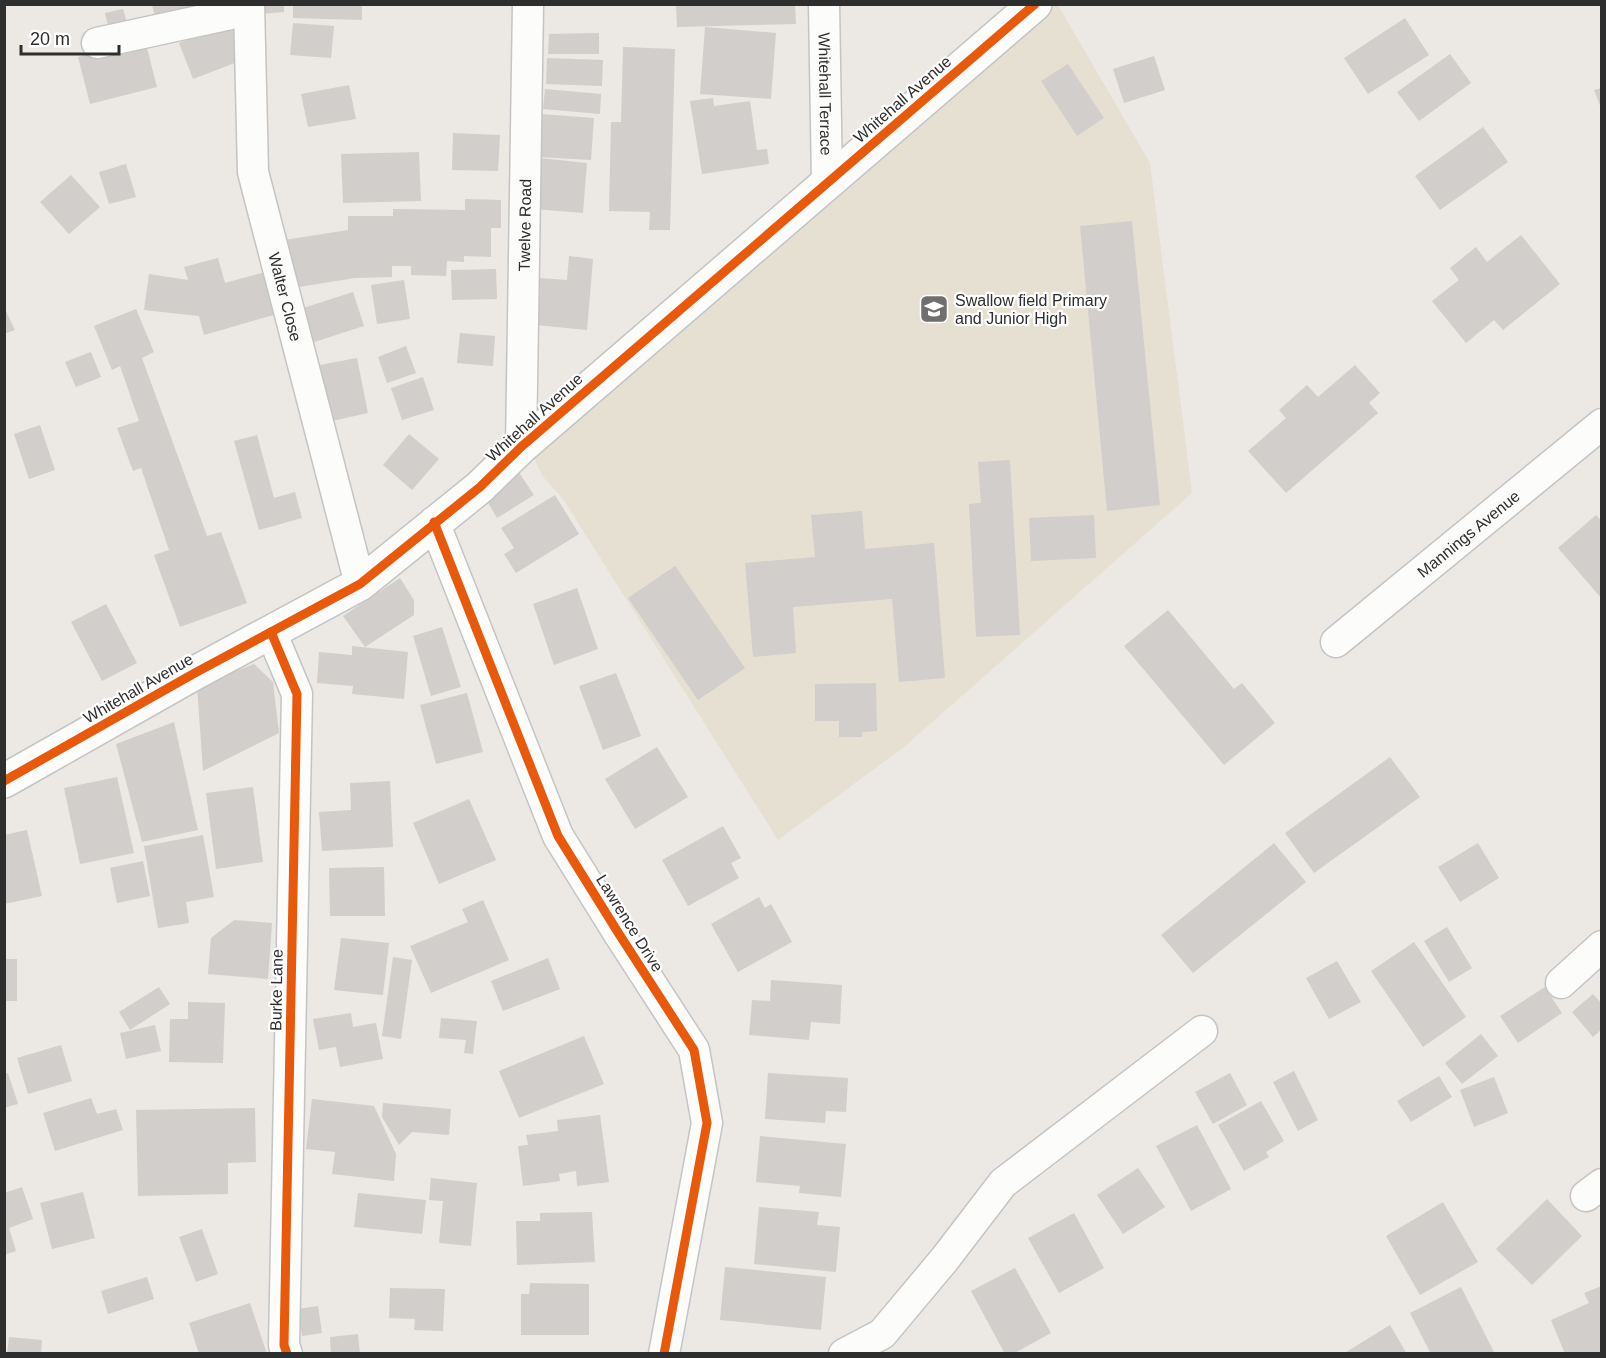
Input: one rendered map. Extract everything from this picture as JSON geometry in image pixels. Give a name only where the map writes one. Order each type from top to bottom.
[{"type":"street","name":"Twelve Road","points":[[521,447],[528,4]]},
{"type":"street","name":"Whitehall Terrace","points":[[824,4],[827,183]]},
{"type":"street","name":"Whitehall Avenue","points":[[4,781],[193,674],[360,584],[480,487],[521,447],[1035,4]]},
{"type":"street","points":[[97,43],[249,7]]},
{"type":"street","name":"Walter Close","points":[[249,7],[253,172],[360,584]]},
{"type":"street","name":"Mannings Avenue","points":[[1336,642],[1602,424]]},
{"type":"street","name":"Lawrence Drive","points":[[434,522],[558,836],[694,1050],[707,1123],[664,1353]]},
{"type":"street","name":"Burke Lane","points":[[271,633],[297,694],[284,1345],[287,1353]]},
{"type":"street","points":[[1561,983],[1602,946]]},
{"type":"street","points":[[844,1353],[882,1334],[944,1260],[1003,1183],[1202,1031]]},
{"type":"shaded area","name":"Swallow field Primary and Junior High","points":[[1048,5],[1058,5],[1150,163],[1192,493],[904,747],[778,840],[563,499],[543,477],[532,454]]},
{"type":"building","points":[[261,4],[284,4],[284,12],[262,14]]},
{"type":"building","points":[[293,4],[362,4],[362,20],[293,18]]},
{"type":"building","points":[[676,4],[795,4],[796,24],[677,27]]},
{"type":"building","points":[[152,5],[240,5],[158,26]]},
{"type":"building","points":[[123,9],[129,30],[110,34],[105,13]]},
{"type":"building","points":[[1405,18],[1429,55],[1368,94],[1344,58]]},
{"type":"building","points":[[231,23],[245,59],[193,79],[179,43]]},
{"type":"building","points":[[293,23],[334,26],[331,58],[290,55]]},
{"type":"building","points":[[705,27],[776,33],[771,99],[700,94]]},
{"type":"building","points":[[599,33],[599,54],[548,54],[549,34]]},
{"type":"building","points":[[145,40],[157,87],[90,104],[78,57]]},
{"type":"building","points":[[623,47],[675,49],[670,230],[649,230],[650,212],[609,211],[611,122],[621,122]]},
{"type":"building","points":[[1450,54],[1471,83],[1419,121],[1397,92]]},
{"type":"building","points":[[1154,56],[1165,90],[1124,103],[1113,69]]},
{"type":"building","points":[[547,58],[603,60],[602,86],[546,84]]},
{"type":"building","points":[[1068,64],[1104,118],[1077,136],[1041,81]]},
{"type":"building","points":[[349,85],[356,119],[308,127],[301,94]]},
{"type":"building","points":[[1602,88],[1602,108],[1601,108],[1594,90]]},
{"type":"building","points":[[545,89],[601,94],[600,114],[543,109]]},
{"type":"building","points":[[713,98],[714,106],[750,101],[757,150],[767,149],[769,164],[702,174],[690,101]]},
{"type":"building","points":[[541,114],[594,118],[591,160],[538,157]]},
{"type":"building","points":[[1483,127],[1508,162],[1440,210],[1415,176]]},
{"type":"building","points":[[453,133],[500,135],[498,171],[452,170]]},
{"type":"building","points":[[419,152],[421,201],[343,203],[341,154]]},
{"type":"building","points":[[539,158],[587,163],[583,213],[534,209]]},
{"type":"building","points":[[126,164],[136,197],[109,204],[99,172]]},
{"type":"building","points":[[71,175],[100,207],[69,234],[40,202]]},
{"type":"building","points":[[465,199],[501,200],[501,228],[491,228],[491,257],[464,256],[464,262],[447,261],[446,276],[411,275],[411,266],[392,266],[392,277],[355,278],[292,288],[284,240],[348,230],[348,216],[393,216],[393,209],[465,210]]},
{"type":"building","points":[[1132,221],[1160,505],[1107,511],[1080,226]]},
{"type":"building","points":[[1521,235],[1560,284],[1503,330],[1494,320],[1466,343],[1432,301],[1459,280],[1450,268],[1476,247],[1487,262]]},
{"type":"building","points":[[569,256],[593,259],[587,330],[536,325],[540,278],[567,280]]},
{"type":"building","points":[[218,258],[225,283],[265,272],[277,314],[204,335],[199,316],[144,310],[149,274],[188,280],[184,267]]},
{"type":"building","points":[[496,269],[497,299],[452,300],[451,270]]},
{"type":"building","points":[[404,280],[410,319],[377,324],[371,285]]},
{"type":"building","points":[[353,292],[364,326],[308,344],[297,310]]},
{"type":"building","points":[[4,307],[15,330],[4,334]]},
{"type":"building","points":[[136,309],[154,352],[142,358],[207,536],[221,532],[247,603],[180,627],[154,555],[169,550],[141,468],[133,471],[117,428],[139,421],[120,366],[112,370],[94,326]]},
{"type":"building","points":[[460,333],[495,336],[493,366],[457,363]]},
{"type":"building","points":[[406,346],[416,373],[387,383],[378,357]]},
{"type":"building","points":[[91,352],[101,377],[76,387],[65,362]]},
{"type":"building","points":[[357,358],[368,413],[332,421],[320,365]]},
{"type":"building","points":[[1355,365],[1380,393],[1369,403],[1378,413],[1286,493],[1248,451],[1286,418],[1279,410],[1307,385],[1318,397]]},
{"type":"building","points":[[423,377],[434,410],[402,420],[391,388]]},
{"type":"building","points":[[40,425],[55,470],[29,479],[14,434]]},
{"type":"building","points":[[409,434],[439,459],[412,490],[383,465]]},
{"type":"building","points":[[257,435],[274,498],[295,492],[302,518],[259,530],[234,441]]},
{"type":"building","points":[[1010,460],[1020,635],[976,637],[969,504],[981,503],[978,462]]},
{"type":"building","points":[[518,471],[534,495],[497,518],[482,492]]},
{"type":"building","points":[[555,495],[579,534],[516,573],[504,554],[514,548],[501,528]]},
{"type":"building","points":[[862,511],[865,549],[934,543],[945,678],[899,682],[892,599],[793,607],[796,653],[753,657],[745,563],[815,557],[811,515]]},
{"type":"building","points":[[1094,515],[1096,558],[1031,561],[1029,518]]},
{"type":"building","points":[[1596,515],[1602,521],[1602,599],[1558,548]]},
{"type":"building","points":[[675,566],[745,668],[698,700],[628,598]]},
{"type":"building","points":[[400,578],[414,600],[414,615],[365,647],[343,616]]},
{"type":"building","points":[[577,588],[598,649],[554,665],[533,604]]},
{"type":"building","points":[[106,604],[137,663],[102,681],[71,622]]},
{"type":"building","points":[[1168,610],[1234,689],[1242,683],[1275,723],[1224,765],[1124,646]]},
{"type":"building","points":[[442,627],[461,687],[431,696],[413,636]]},
{"type":"building","points":[[352,646],[408,652],[404,699],[352,694],[353,686],[317,683],[319,652],[352,655]]},
{"type":"building","points":[[254,664],[273,682],[279,733],[203,771],[197,686]]},
{"type":"building","points":[[616,673],[641,736],[603,750],[579,686]]},
{"type":"building","points":[[876,683],[877,731],[862,732],[862,737],[839,737],[839,721],[815,721],[815,684]]},
{"type":"building","points":[[467,693],[483,752],[436,764],[420,705]]},
{"type":"building","points":[[174,722],[198,830],[142,842],[116,744]]},
{"type":"building","points":[[657,747],[688,797],[635,829],[605,779]]},
{"type":"building","points":[[1390,757],[1420,797],[1314,873],[1285,833]]},
{"type":"building","points":[[117,777],[134,853],[80,864],[64,788]]},
{"type":"building","points":[[390,781],[393,847],[322,851],[319,812],[351,810],[350,783]]},
{"type":"building","points":[[253,787],[263,862],[216,869],[206,793]]},
{"type":"building","points":[[469,799],[496,860],[439,884],[413,823]]},
{"type":"building","points":[[723,826],[741,858],[731,863],[739,878],[688,906],[662,860]]},
{"type":"building","points":[[27,830],[42,896],[4,904],[4,835]]},
{"type":"building","points":[[203,835],[214,897],[186,902],[189,923],[158,928],[144,846]]},
{"type":"building","points":[[1274,843],[1306,882],[1193,973],[1161,935]]},
{"type":"building","points":[[1478,843],[1499,878],[1460,902],[1438,867]]},
{"type":"building","points":[[143,861],[150,896],[117,903],[110,868]]},
{"type":"building","points":[[384,867],[385,916],[330,916],[329,868]]},
{"type":"building","points":[[759,897],[765,908],[771,904],[792,942],[738,972],[711,924]]},
{"type":"building","points":[[483,900],[509,960],[431,993],[410,946],[468,922],[462,909]]},
{"type":"building","points":[[234,920],[272,923],[268,979],[208,974],[211,938]]},
{"type":"building","points":[[1447,927],[1472,968],[1449,982],[1424,941]]},
{"type":"building","points":[[341,938],[389,943],[383,995],[334,990]]},
{"type":"building","points":[[1414,942],[1466,1017],[1423,1047],[1371,971]]},
{"type":"building","points":[[393,957],[412,960],[401,1039],[382,1036]]},
{"type":"building","points":[[548,958],[560,989],[503,1011],[491,981]]},
{"type":"building","points":[[4,959],[17,959],[17,1001],[4,1001]]},
{"type":"building","points":[[1337,961],[1361,1002],[1329,1019],[1306,978]]},
{"type":"building","points":[[771,980],[842,985],[840,1024],[811,1022],[809,1040],[749,1035],[752,1000],[770,1001]]},
{"type":"building","points":[[159,987],[170,1004],[130,1030],[119,1012]]},
{"type":"building","points":[[1545,987],[1562,1013],[1518,1043],[1500,1016]]},
{"type":"building","points":[[1593,994],[1602,1004],[1602,1029],[1593,1037],[1572,1012]]},
{"type":"building","points":[[188,1002],[225,1003],[223,1063],[169,1062],[170,1019],[188,1019]]},
{"type":"building","points":[[351,1013],[353,1027],[376,1023],[383,1059],[340,1067],[336,1047],[319,1050],[313,1019]]},
{"type":"building","points":[[441,1018],[477,1021],[473,1054],[464,1053],[466,1040],[439,1038]]},
{"type":"building","points":[[155,1025],[161,1051],[126,1059],[120,1033]]},
{"type":"building","points":[[1481,1034],[1498,1056],[1462,1084],[1445,1063]]},
{"type":"building","points":[[584,1036],[604,1084],[519,1118],[499,1071]]},
{"type":"building","points":[[61,1045],[72,1081],[28,1094],[17,1058]]},
{"type":"building","points":[[1294,1071],[1318,1120],[1298,1131],[1273,1082]]},
{"type":"building","points":[[8,1073],[18,1104],[4,1108],[4,1074]]},
{"type":"building","points":[[768,1073],[848,1078],[846,1112],[826,1111],[825,1123],[765,1119]]},
{"type":"building","points":[[1230,1073],[1247,1105],[1213,1124],[1195,1092]]},
{"type":"building","points":[[1439,1076],[1452,1097],[1411,1122],[1397,1101]]},
{"type":"building","points":[[1494,1077],[1508,1113],[1474,1127],[1460,1090]]},
{"type":"building","points":[[91,1098],[97,1114],[116,1109],[123,1130],[55,1151],[43,1113]]},
{"type":"building","points":[[312,1099],[374,1106],[396,1154],[394,1181],[332,1174],[335,1152],[306,1149]]},
{"type":"building","points":[[1261,1101],[1284,1141],[1266,1152],[1269,1157],[1244,1171],[1218,1125]]},
{"type":"building","points":[[383,1103],[451,1109],[449,1135],[412,1132],[399,1145],[382,1117]]},
{"type":"building","points":[[255,1108],[256,1162],[228,1163],[228,1194],[138,1196],[136,1110]]},
{"type":"building","points":[[600,1115],[609,1182],[577,1186],[576,1171],[559,1174],[560,1181],[523,1186],[518,1146],[528,1145],[526,1135],[558,1131],[557,1120]]},
{"type":"building","points":[[1197,1125],[1231,1189],[1191,1211],[1156,1146]]},
{"type":"building","points":[[760,1136],[846,1144],[841,1197],[799,1193],[800,1186],[756,1182]]},
{"type":"building","points":[[1138,1168],[1165,1207],[1123,1234],[1097,1195]]},
{"type":"building","points":[[431,1178],[477,1183],[471,1246],[439,1243],[443,1201],[429,1200]]},
{"type":"building","points":[[22,1187],[33,1219],[9,1228],[16,1251],[4,1255],[4,1193]]},
{"type":"building","points":[[83,1192],[95,1238],[52,1249],[40,1203]]},
{"type":"building","points":[[358,1193],[426,1200],[422,1234],[354,1227]]},
{"type":"building","points":[[1547,1199],[1582,1236],[1532,1285],[1496,1249]]},
{"type":"building","points":[[1443,1202],[1478,1262],[1420,1295],[1386,1236]]},
{"type":"building","points":[[759,1207],[819,1212],[817,1225],[840,1227],[836,1272],[754,1264]]},
{"type":"building","points":[[592,1212],[595,1262],[517,1265],[516,1221],[540,1221],[540,1213]]},
{"type":"building","points":[[1074,1213],[1104,1268],[1059,1293],[1028,1238]]},
{"type":"building","points":[[202,1229],[218,1274],[196,1282],[179,1237]]},
{"type":"building","points":[[725,1267],[826,1277],[821,1330],[720,1320]]},
{"type":"building","points":[[1015,1268],[1051,1333],[1013,1354],[1005,1354],[971,1291]]},
{"type":"building","points":[[147,1277],[154,1299],[108,1314],[101,1291]]},
{"type":"building","points":[[530,1283],[589,1284],[589,1335],[521,1335],[521,1294],[529,1294]]},
{"type":"building","points":[[1602,1286],[1602,1354],[1565,1354],[1551,1320],[1589,1303],[1584,1293]]},
{"type":"building","points":[[1461,1287],[1495,1354],[1431,1354],[1410,1313]]},
{"type":"building","points":[[390,1288],[445,1289],[443,1331],[414,1330],[415,1319],[389,1318]]},
{"type":"building","points":[[250,1303],[267,1354],[199,1354],[189,1323]]},
{"type":"building","points":[[318,1306],[322,1333],[302,1336],[298,1309]]},
{"type":"building","points":[[1390,1325],[1407,1354],[1343,1354]]},
{"type":"building","points":[[358,1334],[360,1354],[331,1354],[330,1337]]},
{"type":"building","points":[[9,1337],[42,1340],[41,1354],[7,1354]]},
{"type":"cycle path","points":[[4,781],[193,674],[360,584],[480,487],[521,447],[1035,4]]},
{"type":"cycle path","points":[[434,522],[558,836],[694,1050],[707,1123],[664,1354]]},
{"type":"cycle path","points":[[271,632],[297,694],[284,1345],[287,1354]]},
{"type":"place","name":"Swallow field Primary and Junior High","points":[[934,309]]}]
